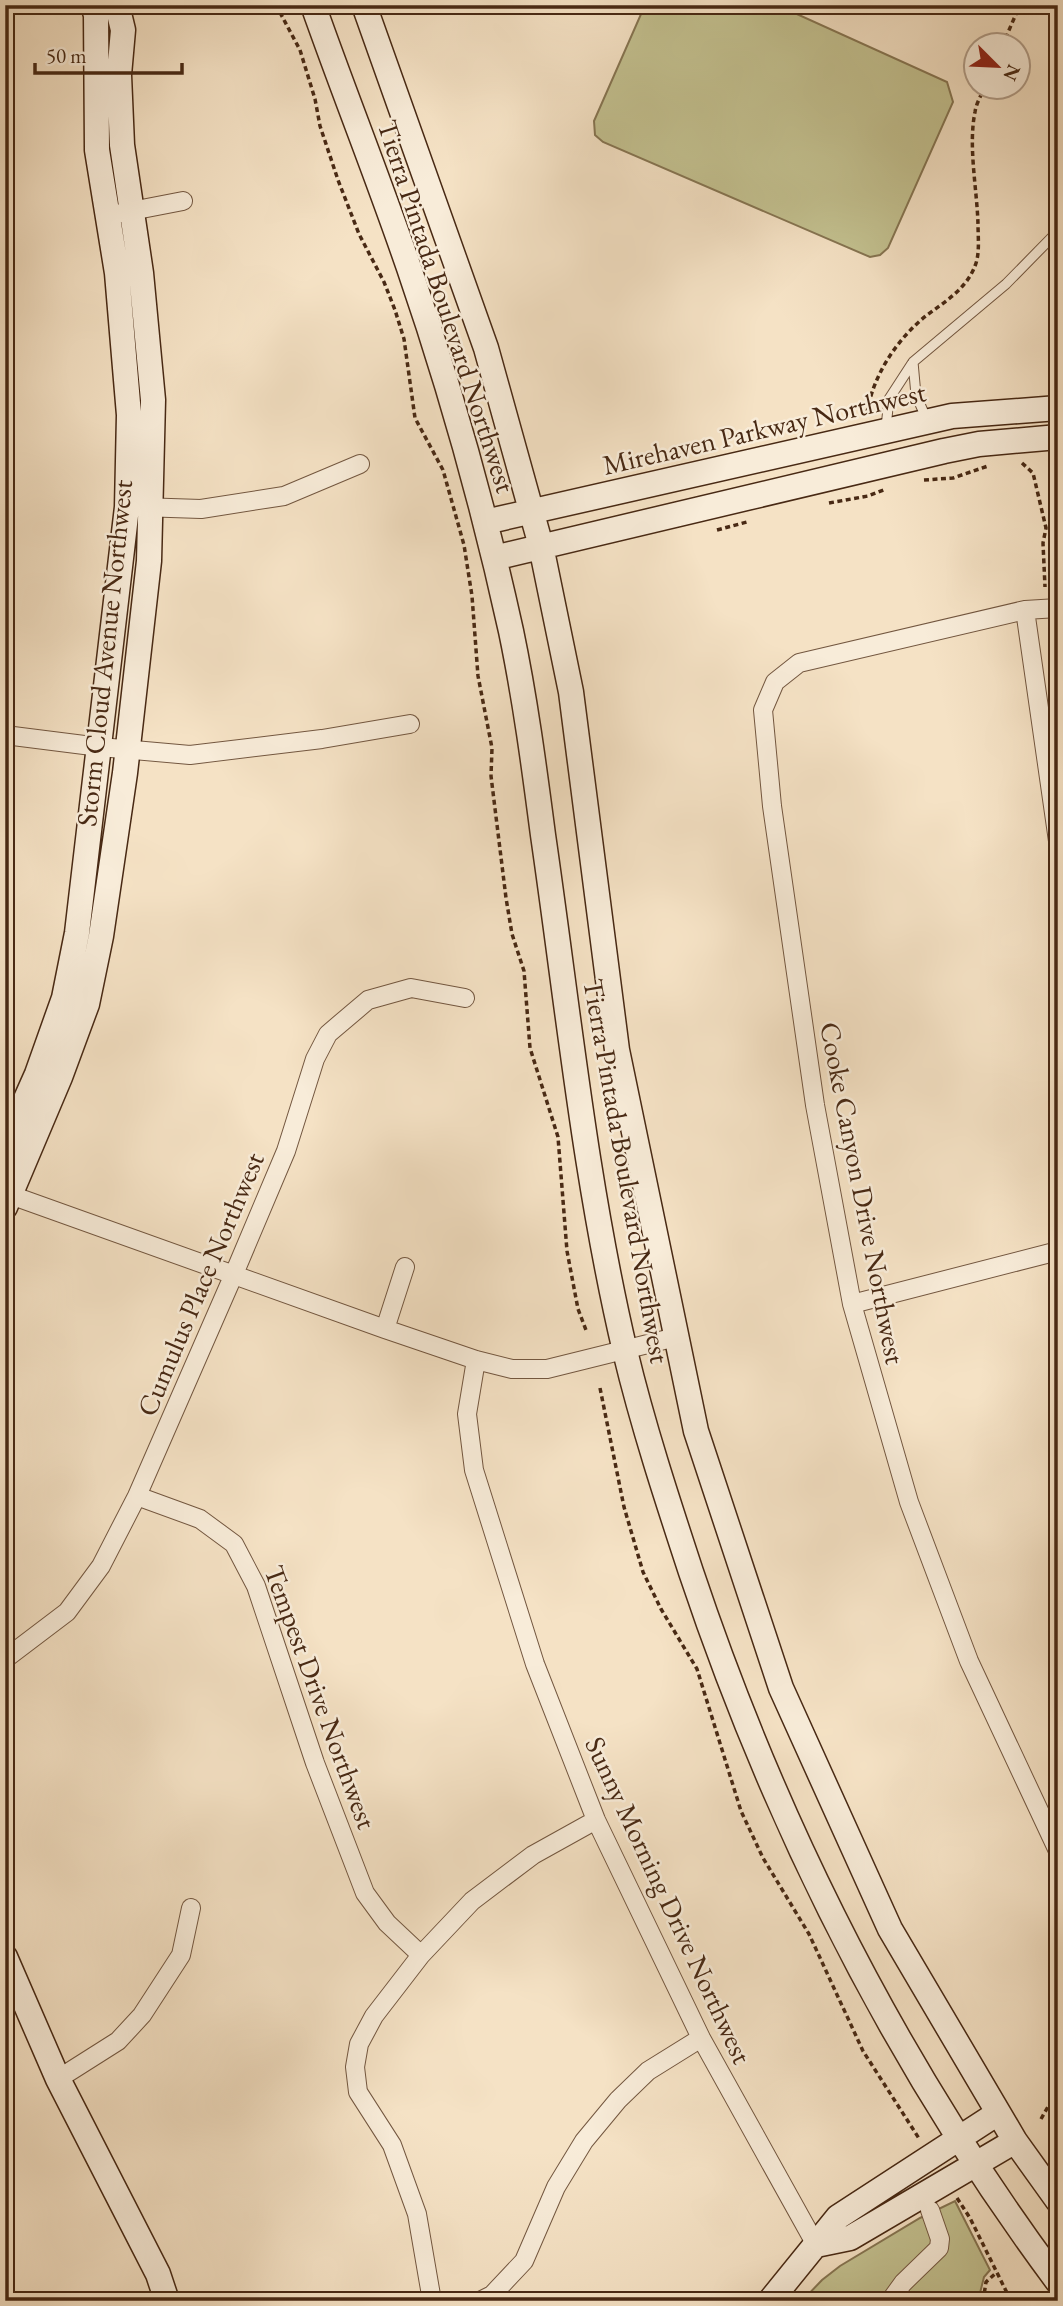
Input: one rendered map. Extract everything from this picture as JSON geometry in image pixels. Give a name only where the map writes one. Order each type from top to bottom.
[{"type":"main road","name":"Storm Cloud Avenue Northwest","points":[[7,1198],[60,1077],[87,1004],[101,936],[128,750],[149,561],[153,400],[141,273],[97,150],[96,15],[93,5]]},
{"type":"main road","name":"Storm Cloud Avenue Northwest","points":[[5,1146],[37,1074],[64,998],[76,933],[100,747],[127,506],[129,415],[117,274],[122,145],[119,75],[122,30],[117,5]]},
{"type":"main road","name":"Tierra Pintada Boulevard Northwest","points":[[313,5],[413,279],[442,367],[494,558],[523,693],[585,1132],[625,1350],[677,1531],[746,1726],[827,1903],[916,2070],[958,2139],[1058,2282]]},
{"type":"main road","name":"Tierra Pintada Boulevard Northwest","points":[[364,5],[486,348],[541,546],[571,692],[617,1050],[696,1431],[780,1688],[890,1929],[1015,2141],[1058,2201]]},
{"type":"main road","name":"Mirehaven Parkway Northwest","points":[[485,522],[875,424],[1058,408]]},
{"type":"main road","points":[[494,558],[944,451],[979,444],[1058,437]]},
{"type":"main road","points":[[5,1957],[58,2079],[158,2274],[167,2301]]},
{"type":"main road","points":[[770,2301],[838,2217],[998,2113]]},
{"type":"main road","points":[[817,2245],[849,2238],[1015,2141]]},
{"type":"street","points":[[119,214],[183,201]]},
{"type":"street","points":[[127,506],[201,509],[284,496],[360,464]]},
{"type":"street","points":[[1058,608],[1025,610],[1058,841]]},
{"type":"street","name":"Cooke Canyon Drive Northwest","points":[[1025,610],[799,663],[775,682],[763,710],[772,806],[815,1104],[852,1304],[879,1403],[919,1526],[969,1661],[1058,1851]]},
{"type":"street","points":[[5,735],[190,755],[322,739],[410,724]]},
{"type":"street","name":"Cumulus Place Northwest","points":[[5,1659],[67,1612],[101,1566],[137,1496],[234,1274],[286,1151],[315,1059],[328,1034],[368,1000],[411,988],[465,998]]},
{"type":"street","points":[[7,1198],[234,1274],[476,1360],[512,1368],[547,1369],[676,1337]]},
{"type":"street","points":[[852,1304],[1058,1251]]},
{"type":"street","points":[[385,1329],[405,1267]]},
{"type":"street","name":"Sunny Morning Drive Northwest","points":[[476,1360],[467,1414],[474,1470],[535,1664],[596,1820],[701,2038],[817,2245]]},
{"type":"street","name":"Tempest Drive Northwest","points":[[137,1496],[200,1519],[234,1544],[256,1586],[315,1763],[365,1893],[387,1923],[421,1955]]},
{"type":"street","points":[[432,2301],[417,2214],[392,2145],[358,2092],[355,2067],[359,2044],[374,2016],[421,1955],[472,1901],[533,1855],[596,1820]]},
{"type":"street","points":[[58,2079],[118,2041],[142,2015],[181,1955],[191,1908]]},
{"type":"street","points":[[481,2301],[492,2295],[524,2261],[556,2187],[584,2141],[618,2100],[648,2071],[701,2038]]},
{"type":"street","points":[[890,2301],[903,2283],[939,2248],[940,2239],[930,2210]]},
{"type":"lane","points":[[875,424],[913,362],[1006,284],[1058,231]]},
{"type":"lane","points":[[913,362],[915,395],[928,421]]},
{"type":"path","points":[[275,5],[300,50],[320,126],[338,180],[359,234],[395,310],[404,340],[415,418],[443,470],[464,545],[472,596],[478,676],[492,748],[491,776],[506,898],[512,934],[524,971],[530,1048],[558,1137],[567,1251],[578,1309],[586,1330]]},
{"type":"path","points":[[1008,32],[1020,5]]},
{"type":"path","points":[[875,424],[870,397],[881,370],[897,346],[924,317],[961,288],[976,264],[978,219],[972,127],[978,102]]},
{"type":"path","points":[[1019,460],[1033,473],[1046,528],[1043,542],[1045,587]]},
{"type":"path","points":[[924,480],[953,478],[998,463]]},
{"type":"path","points":[[825,503],[868,496],[894,486]]},
{"type":"path","points":[[713,530],[752,521]]},
{"type":"path","points":[[600,1388],[624,1507],[643,1572],[661,1609],[697,1669],[741,1811],[763,1857],[814,1944],[863,2051],[920,2141]]},
{"type":"path","points":[[1041,2119],[1058,2089]]},
{"type":"path","points":[[956,2196],[1011,2300]]},
{"type":"path","points":[[997,2272],[986,2282],[984,2301],[999,2298],[1011,2300]]},
{"type":"shaded area","points":[[645,5],[777,5],[947,82],[953,102],[888,248],[880,255],[870,257],[603,142],[595,135],[594,121]]},
{"type":"shaded area","points":[[955,2201],[990,2270],[984,2277],[978,2301],[802,2301],[840,2266],[920,2218]]}]
